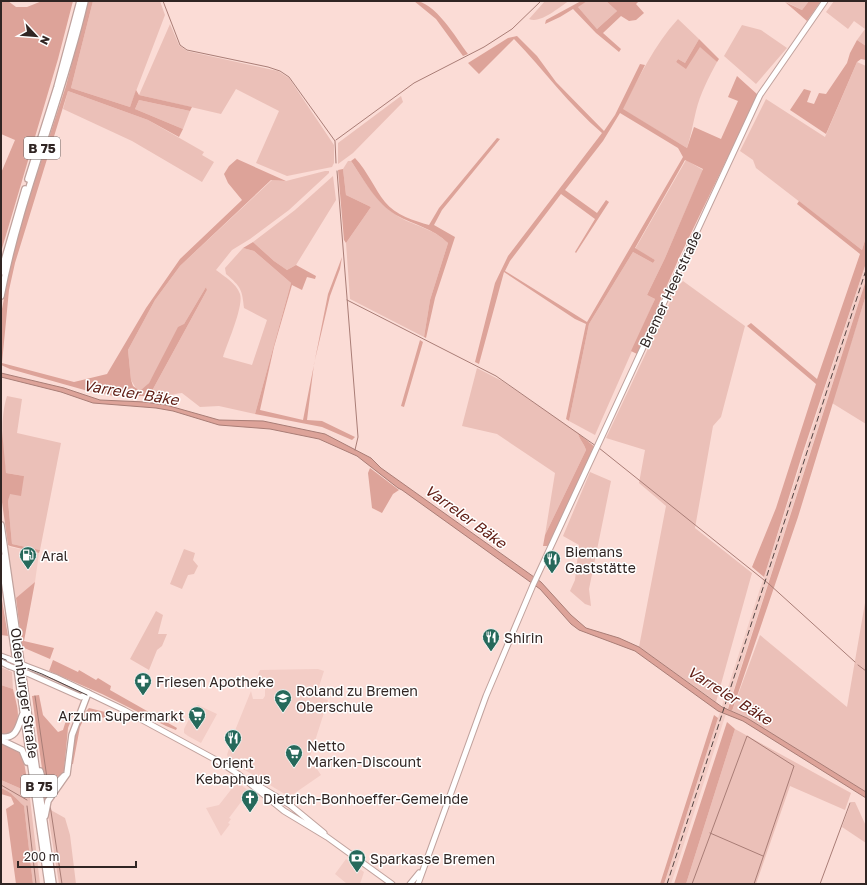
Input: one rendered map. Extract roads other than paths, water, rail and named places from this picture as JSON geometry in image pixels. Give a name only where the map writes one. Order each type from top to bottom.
[{"type":"highway","name":"B 75","points":[[1,272],[17,213],[57,86],[80,1]]},
{"type":"highway","name":"B 75","points":[[1,296],[16,232],[62,87],[85,1]]},
{"type":"highway","name":"Oldenburger Straße","points":[[1,525],[53,884]]},
{"type":"highway","name":"Oldenburger Straße","points":[[1,558],[48,884]]},
{"type":"highway","points":[[44,820],[48,801],[66,778],[72,735],[88,693]]},
{"type":"highway","points":[[1,737],[9,737],[16,731],[23,713]]},
{"type":"highway","points":[[1,740],[22,750],[33,780]]},
{"type":"highway","points":[[34,753],[42,778],[47,782],[55,783],[59,781],[68,771]]},
{"type":"main road","name":"Bremer Heerstraße","points":[[431,845],[486,696],[536,578],[760,94],[825,1]]},
{"type":"main road","points":[[1,656],[88,693],[163,730],[257,784],[290,805],[327,837],[390,883]]},
{"type":"main road","points":[[1,662],[81,697],[88,693]]},
{"type":"main road","points":[[238,774],[284,811],[327,837]]},
{"type":"main road","points":[[415,884],[431,845]]},
{"type":"main road","points":[[418,884],[431,845]]},
{"type":"main road","points":[[410,884],[419,873]]},
{"type":"waterway","points":[[163,1],[180,45],[187,50],[268,67],[280,71],[289,77],[335,141],[336,163]]},
{"type":"waterway","points":[[336,140],[414,83],[484,47],[512,29],[541,1]]},
{"type":"waterway","points":[[337,171],[358,437],[355,450]]},
{"type":"waterway","points":[[347,300],[496,376],[596,446]]},
{"type":"waterway","points":[[599,448],[769,584],[855,662]]},
{"type":"waterway","points":[[858,665],[866,671]]},
{"type":"waterway","points":[[35,696],[47,778]]},
{"type":"waterway","points":[[692,884],[747,736],[794,766],[754,884]]},
{"type":"waterway","points":[[1,785],[27,800]]},
{"type":"waterway","points":[[820,884],[850,803]]},
{"type":"waterway","points":[[50,805],[62,884]]},
{"type":"waterway","points":[[27,806],[36,884]]},
{"type":"waterway","points":[[710,833],[763,856]]},
{"type":"tram line","points":[[1,658],[42,674],[87,695]]},
{"type":"railway","points":[[667,884],[866,270]]},
{"type":"place","name":"Aral","points":[[28,570]]},
{"type":"place","name":"Biemans Gaststätte","points":[[552,574]]},
{"type":"place","name":"Shirin","points":[[491,652]]},
{"type":"place","name":"Friesen Apotheke","points":[[143,696]]},
{"type":"place","name":"Roland zu Bremen Oberschule","points":[[283,713]]},
{"type":"place","name":"Arzum Supermarkt","points":[[197,730]]},
{"type":"place","name":"Orient Kebaphaus","points":[[233,753]]},
{"type":"place","name":"Netto Marken-Discount","points":[[294,768]]},
{"type":"place","name":"Dietrich-Bonhoeffer-Gemeinde","points":[[250,813]]},
{"type":"place","name":"Sparkasse Bremen","points":[[357,873]]},
{"type":"water label","name":"Varreler Bäke","points":[[131,392]]},
{"type":"water label","name":"Varreler Bäke","points":[[466,516]]},
{"type":"water label","name":"Varreler Bäke","points":[[730,695]]}]
